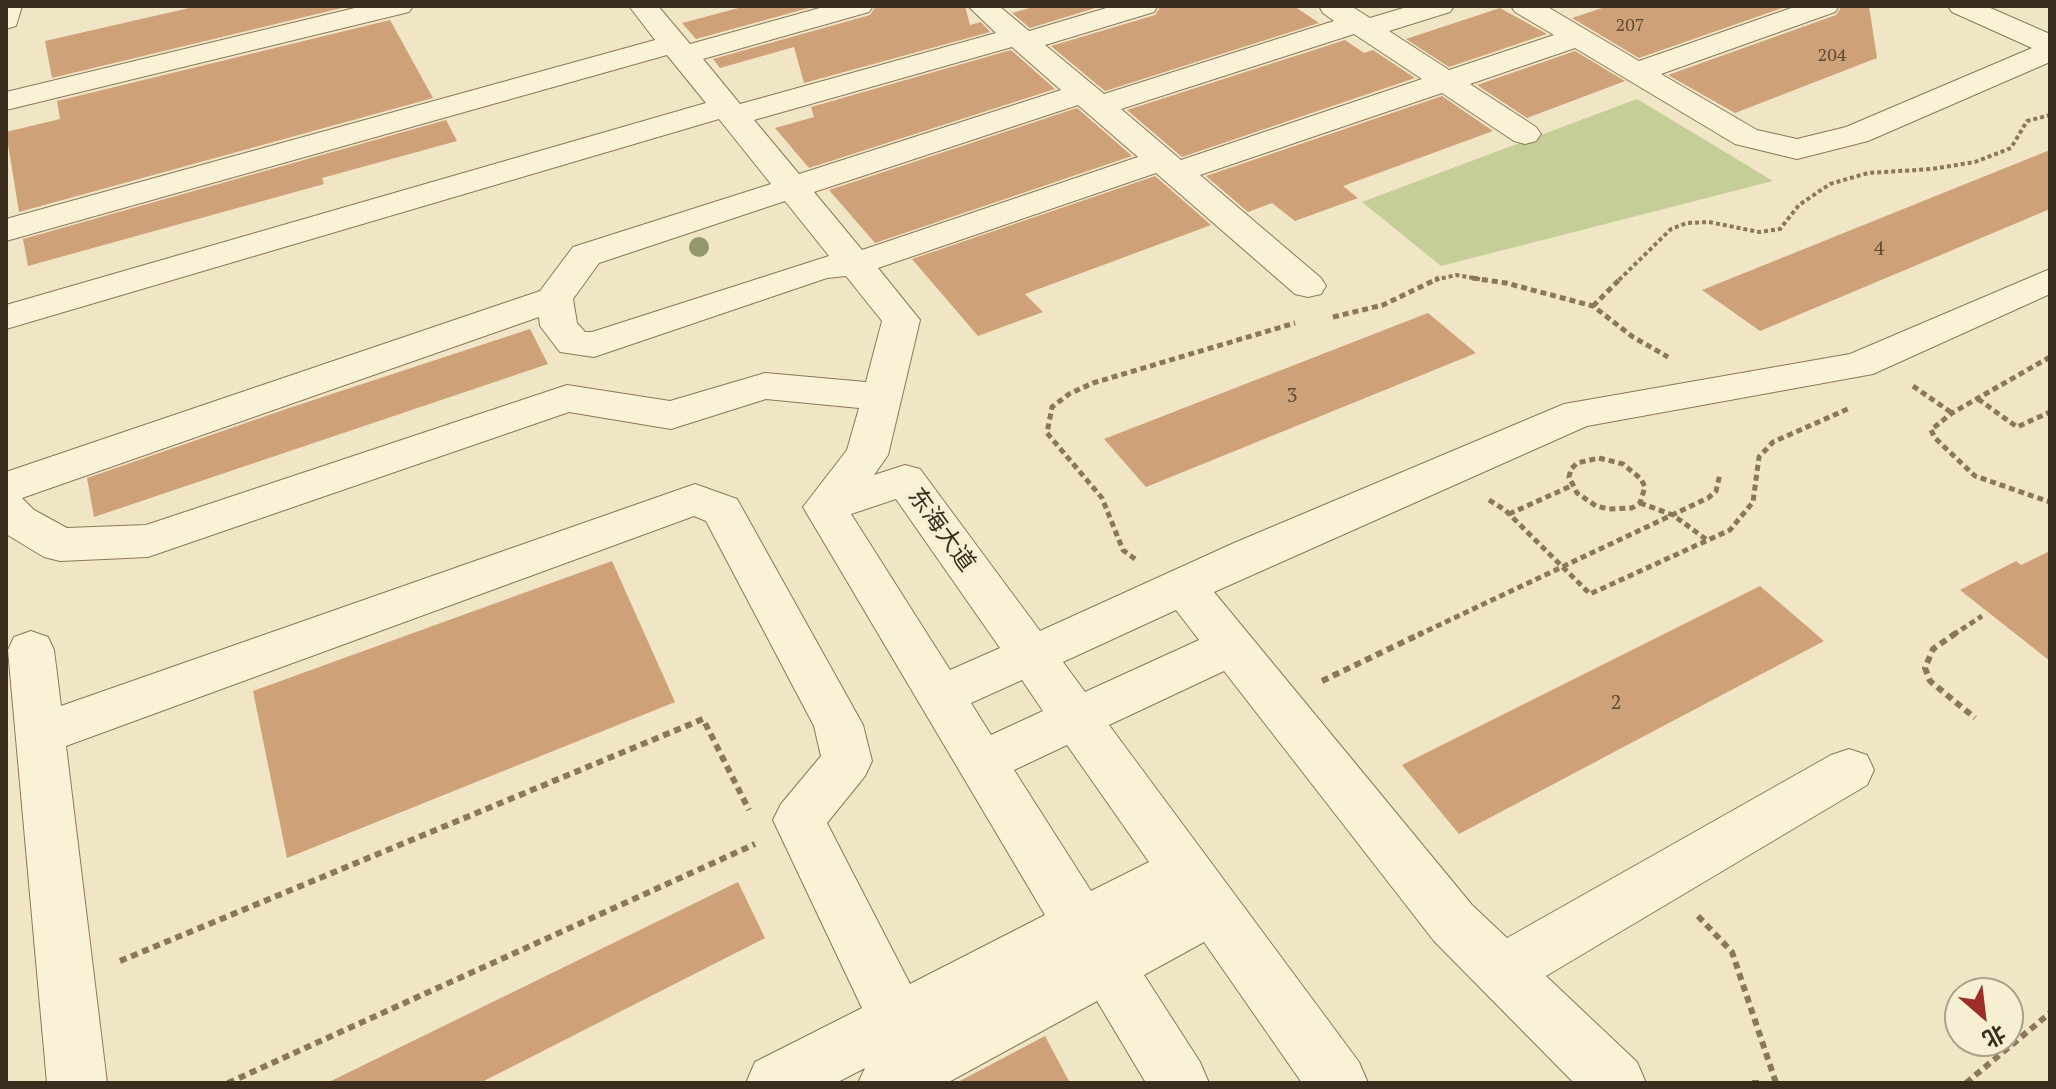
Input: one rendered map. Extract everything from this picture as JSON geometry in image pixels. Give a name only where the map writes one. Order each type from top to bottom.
[{"type":"street","points":[[6,20],[8,6]]},
{"type":"street","points":[[6,101],[399,6]]},
{"type":"street","points":[[643,6],[901,320],[867,455],[824,507],[1179,1083]]},
{"type":"street","points":[[6,230],[679,49],[859,6]]},
{"type":"street","points":[[982,6],[1308,286]]},
{"type":"street","points":[[6,317],[730,111],[1144,6]]},
{"type":"street","points":[[1331,6],[1525,134]]},
{"type":"street","points":[[1440,6],[1091,99],[792,188],[586,255],[563,282],[554,299],[559,326],[574,343],[594,345],[822,268],[855,264],[1446,82],[1578,37]]},
{"type":"street","points":[[1525,6],[1746,137],[1797,149],[1857,134],[2050,51]]},
{"type":"street","points":[[1637,72],[1825,6]]},
{"type":"street","points":[[1962,6],[2050,45]]},
{"type":"street","points":[[940,696],[1250,555],[1578,414],[1859,365],[2050,280]]},
{"type":"street","points":[[6,488],[554,299]]},
{"type":"street","points":[[6,508],[19,521],[60,545],[148,541],[567,398],[671,415],[765,386],[882,397]]},
{"type":"street","name":"东海大道","points":[[824,507],[905,480],[1338,1083]]},
{"type":"street","points":[[41,734],[695,499],[722,510],[838,725],[847,761],[799,820],[902,1056]]},
{"type":"street","points":[[1176,591],[1231,646],[1453,923],[1616,1083]]},
{"type":"street","points":[[982,762],[1231,646]]},
{"type":"street","points":[[31,650],[77,1083]]},
{"type":"street","points":[[1504,970],[1849,770]]},
{"type":"street","points":[[776,1083],[902,1056],[1094,945],[1199,890]]},
{"type":"path","points":[[1593,306],[1671,229],[1687,223],[1709,222],[1759,232],[1780,229],[1799,205],[1830,184],[1868,173],[1932,169],[1975,162],[2011,148],[2027,121],[2050,115]]},
{"type":"path","points":[[1319,319],[1367,311],[1440,277],[1456,275],[1506,283],[1593,306],[1633,337],[1689,369],[1713,391]]},
{"type":"path","points":[[1176,591],[1123,550],[1102,498],[1047,433],[1052,407],[1069,394],[1093,383],[1305,322]]},
{"type":"path","points":[[2050,357],[1935,424],[1931,430],[1935,438],[1975,476],[2050,502]]},
{"type":"path","points":[[1978,399],[2017,427],[2050,412]]},
{"type":"path","points":[[1452,469],[1471,489],[1509,514],[1590,594],[1730,530],[1753,502],[1759,457],[1773,442],[1854,406]]},
{"type":"path","points":[[1599,458],[1623,464],[1641,479],[1644,496],[1632,508],[1609,509],[1586,500],[1571,486],[1569,477],[1577,463],[1599,458]]},
{"type":"path","points":[[1331,694],[1321,682],[1708,498],[1716,491],[1720,474]]},
{"type":"path","points":[[1509,514],[1571,486]]},
{"type":"path","points":[[1640,503],[1673,515],[1707,540]]},
{"type":"path","points":[[1975,718],[1930,681],[1925,668],[1933,649],[1982,616]]},
{"type":"path","points":[[66,984],[703,719],[750,813]]},
{"type":"path","points":[[228,1083],[764,840]]},
{"type":"path","points":[[1662,878],[1732,952],[1776,1083]]},
{"type":"path","points":[[1966,1083],[2050,1013]]},
{"type":"path","points":[[1752,1083],[1763,1083]]},
{"type":"green space","points":[[1637,99],[1773,181],[1441,266],[1362,202]]},
{"type":"building","points":[[198,6],[350,6],[52,78],[45,41]]},
{"type":"building","points":[[746,6],[816,6],[696,39],[682,23]]},
{"type":"building","points":[[876,6],[965,6],[970,25],[981,22],[990,32],[804,83],[794,47],[720,68],[713,59],[870,15]]},
{"type":"building","points":[[1037,6],[1102,6],[1030,28],[1012,13]]},
{"type":"building","points":[[1161,6],[1294,6],[1319,23],[1105,91],[1051,46],[1155,15]]},
{"type":"building","points":[[1608,6],[1788,6],[1639,58],[1572,18]]},
{"type":"building","points":[[1842,6],[1869,6],[1877,58],[1735,113],[1668,75],[1836,15]]},
{"type":"building","points":[[1500,8],[1547,34],[1449,67],[1406,39]]},
{"type":"building","points":[[390,20],[433,98],[19,212],[6,132],[60,119],[57,101]]},
{"type":"building","points":[[1345,40],[1364,53],[1373,50],[1415,78],[1182,157],[1127,110]]},
{"type":"building","points":[[1011,50],[1055,89],[809,168],[775,128],[814,117],[811,107]]},
{"type":"building","points":[[1575,51],[1625,81],[1527,118],[1477,85]]},
{"type":"building","points":[[1442,96],[1493,131],[1343,186],[1358,198],[1295,221],[1272,203],[1248,212],[1206,176]]},
{"type":"building","points":[[1077,108],[1132,156],[875,243],[829,190]]},
{"type":"building","points":[[446,120],[457,141],[322,178],[324,184],[28,266],[23,239]]},
{"type":"building","points":[[2050,150],[2050,209],[1760,331],[1702,290]]},
{"type":"building","points":[[1155,176],[1211,225],[1025,294],[1043,312],[978,336],[912,259]]},
{"type":"building","points":[[1428,313],[1476,353],[1146,487],[1104,439]]},
{"type":"building","points":[[530,329],[548,364],[94,517],[87,478]]},
{"type":"building","points":[[2050,551],[2050,661],[1960,590],[2016,561],[2021,565]]},
{"type":"building","points":[[612,561],[675,702],[287,858],[253,691]]},
{"type":"building","points":[[1760,586],[1824,641],[1459,834],[1402,765]]},
{"type":"building","points":[[738,882],[765,938],[480,1083],[327,1083]]},
{"type":"building","points":[[1045,1036],[1070,1083],[956,1083]]}]
